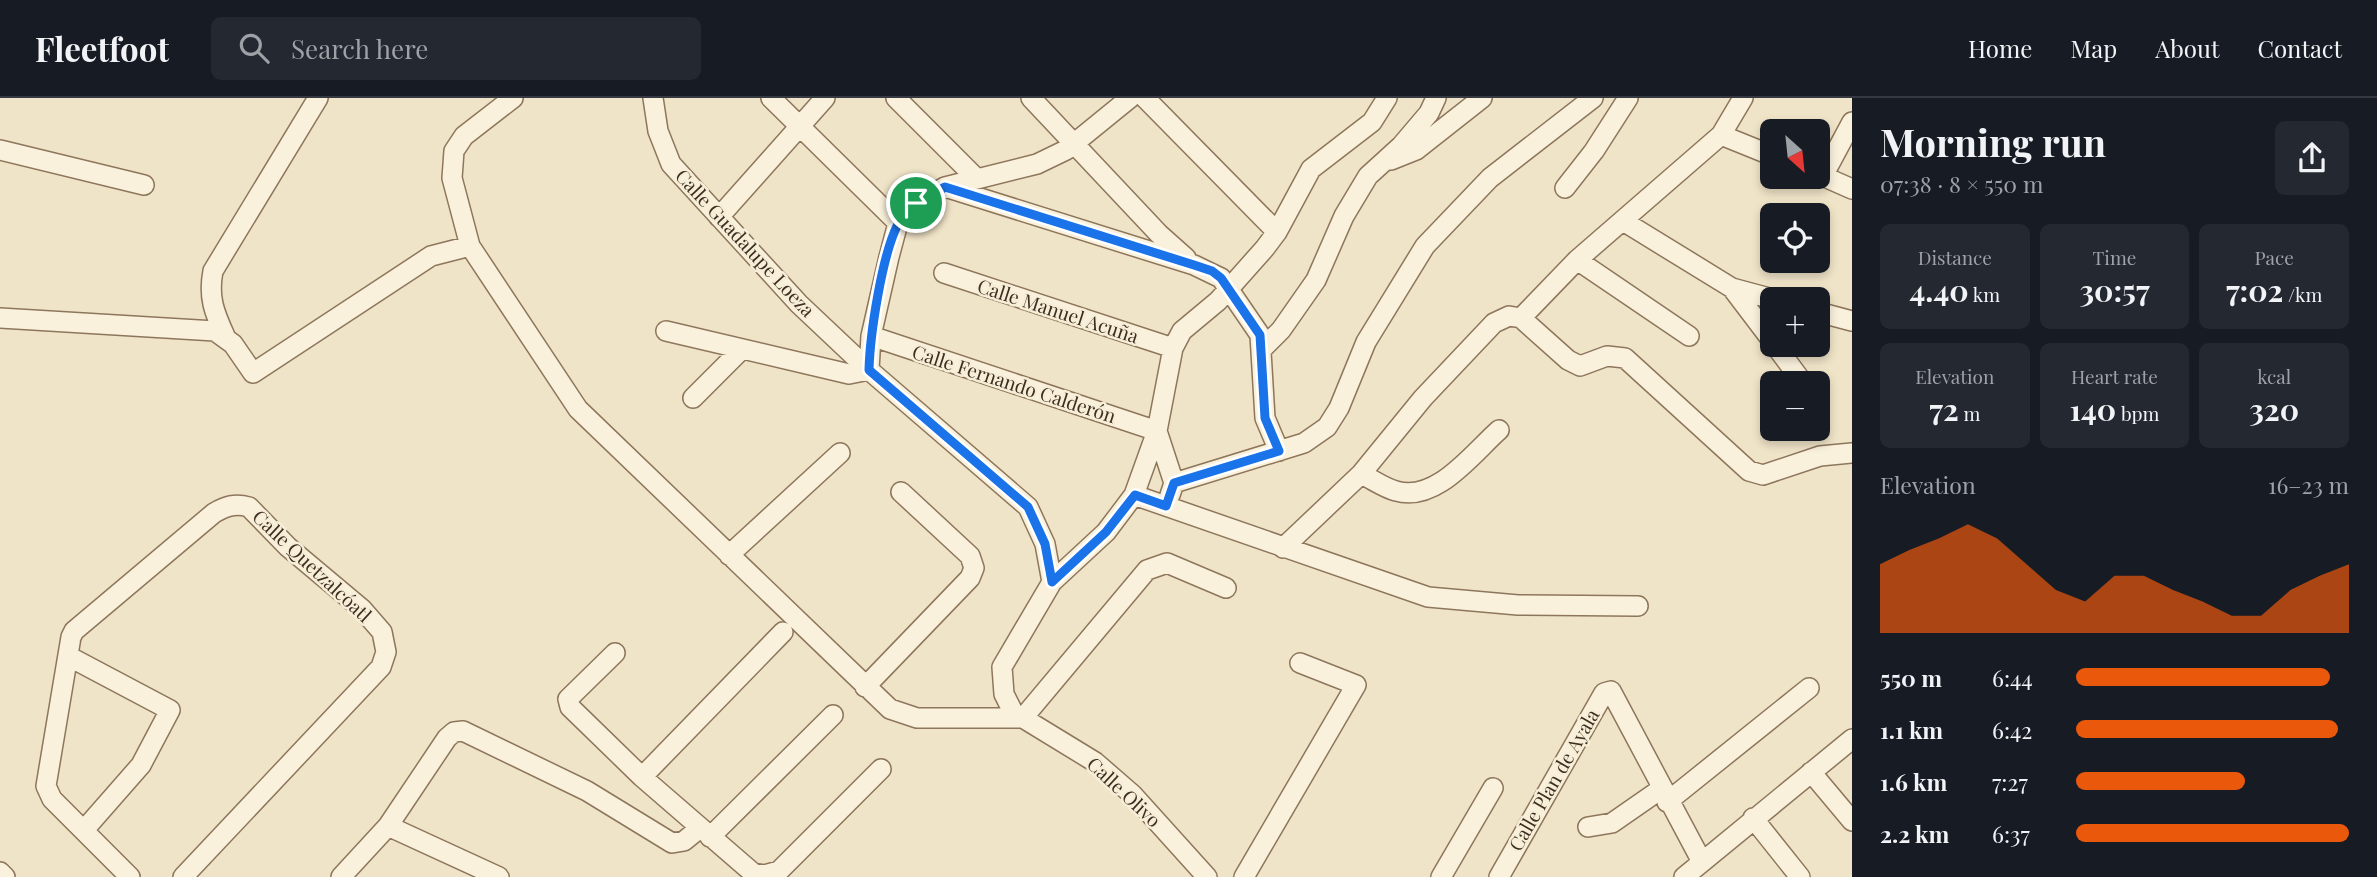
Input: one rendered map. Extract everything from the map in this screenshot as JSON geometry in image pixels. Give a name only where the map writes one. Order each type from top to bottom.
[{"type":"street","points":[[318,98],[213,271],[209,290],[212,306],[225,335],[253,373],[431,256],[471,246]]},
{"type":"street","points":[[513,98],[464,136],[454,151],[452,178],[471,246],[578,409],[890,709],[917,718],[1019,717],[1147,570],[1167,564],[1226,588]]},
{"type":"street","name":"Calle Guadalupe Loeza","points":[[653,98],[658,131],[671,164],[719,217],[799,304],[869,370],[1028,507],[1045,544],[1052,582]]},
{"type":"street","points":[[771,98],[898,223]]},
{"type":"street","points":[[719,217],[825,98]]},
{"type":"street","points":[[896,98],[976,178]]},
{"type":"street","points":[[1031,98],[1159,234],[1194,265]]},
{"type":"street","points":[[666,331],[849,374],[869,370],[871,336],[898,223],[916,203],[945,187],[1037,164],[1074,142],[1130,98]]},
{"type":"street","points":[[1145,98],[1278,232]]},
{"type":"street","points":[[1019,717],[1003,694],[1002,667],[1052,582],[1106,532],[1135,495],[1157,431],[1173,348],[1182,331],[1229,287],[1278,232],[1311,169],[1372,122],[1387,98]]},
{"type":"street","points":[[1262,349],[1281,330],[1316,280],[1344,216],[1368,176],[1429,113],[1436,98]]},
{"type":"street","points":[[1383,163],[1416,150],[1482,98]]},
{"type":"street","points":[[1174,483],[1304,443],[1327,427],[1339,408],[1366,342],[1425,246],[1490,178],[1593,98]]},
{"type":"street","points":[[1565,188],[1594,151],[1628,98]]},
{"type":"street","points":[[1521,318],[1577,260],[1721,135],[1743,98]]},
{"type":"street","points":[[1830,160],[1852,122]]},
{"type":"street","points":[[1721,135],[1760,151]]},
{"type":"street","points":[[0,150],[144,185]]},
{"type":"street","points":[[1830,179],[1852,189]]},
{"type":"street","points":[[945,187],[1212,271],[1229,287],[1260,335],[1265,418],[1279,451]]},
{"type":"street","points":[[1623,220],[1732,288],[1760,296]]},
{"type":"street","points":[[1577,260],[1689,336]]},
{"type":"street","name":"Calle Manuel Acuña","points":[[944,273],[1173,348]]},
{"type":"street","points":[[1732,288],[1760,325]]},
{"type":"street","points":[[1830,315],[1852,321]]},
{"type":"street","points":[[1283,548],[1361,474],[1423,398],[1494,323],[1509,316],[1521,318],[1568,360],[1580,366],[1607,356],[1625,358],[1749,471],[1763,475],[1820,456],[1852,453]]},
{"type":"street","points":[[0,317],[215,331],[225,335]]},
{"type":"street","name":"Calle Fernando Calderón","points":[[871,336],[1157,431]]},
{"type":"street","points":[[693,398],[743,349]]},
{"type":"street","points":[[1361,474],[1396,491],[1418,493],[1439,484],[1499,430]]},
{"type":"street","points":[[1157,431],[1174,483],[1166,506]]},
{"type":"street","points":[[729,555],[840,453]]},
{"type":"street","points":[[865,687],[970,578],[974,568],[970,556],[901,492]]},
{"type":"street","points":[[1135,495],[1428,597],[1518,605],[1638,606]]},
{"type":"street","name":"Calle Quetzalcóatl","points":[[130,877],[52,799],[46,786],[74,631],[214,513],[228,505],[249,507],[288,547],[362,609],[382,632],[386,652],[381,667],[183,877]]},
{"type":"street","points":[[642,777],[783,632]]},
{"type":"street","points":[[615,653],[568,699],[568,704],[642,777],[753,873],[764,875],[779,871],[881,769]]},
{"type":"street","points":[[68,656],[170,710],[141,765],[84,830]]},
{"type":"street","points":[[1244,877],[1356,685],[1300,663]]},
{"type":"street","points":[[1588,827],[1612,823],[1664,796],[1809,688]]},
{"type":"street","name":"Calle Plan de Ayala","points":[[1499,877],[1604,693],[1614,693],[1664,796]]},
{"type":"street","points":[[341,877],[388,826],[447,738],[454,732],[463,731],[587,791],[672,843],[705,832],[833,715]]},
{"type":"street","name":"Calle Olivo","points":[[1019,717],[1096,762],[1133,795],[1208,877]]},
{"type":"street","points":[[1684,877],[1701,860],[1852,738]]},
{"type":"street","points":[[1811,772],[1852,821]]},
{"type":"street","points":[[1441,877],[1493,788]]},
{"type":"street","points":[[1664,796],[1701,860]]},
{"type":"street","points":[[1753,818],[1800,877]]},
{"type":"street","points":[[388,826],[499,877]]},
{"type":"street","points":[[0,872],[5,877]]},
{"type":"route","points":[[945,187],[1212,271],[1229,287],[1260,335],[1265,378],[1265,418],[1279,451],[1174,483],[1166,506],[1135,495],[1106,532],[1052,582],[1045,544],[1028,507],[1000,480],[869,370],[871,336],[898,223],[916,203],[945,187]]}]
